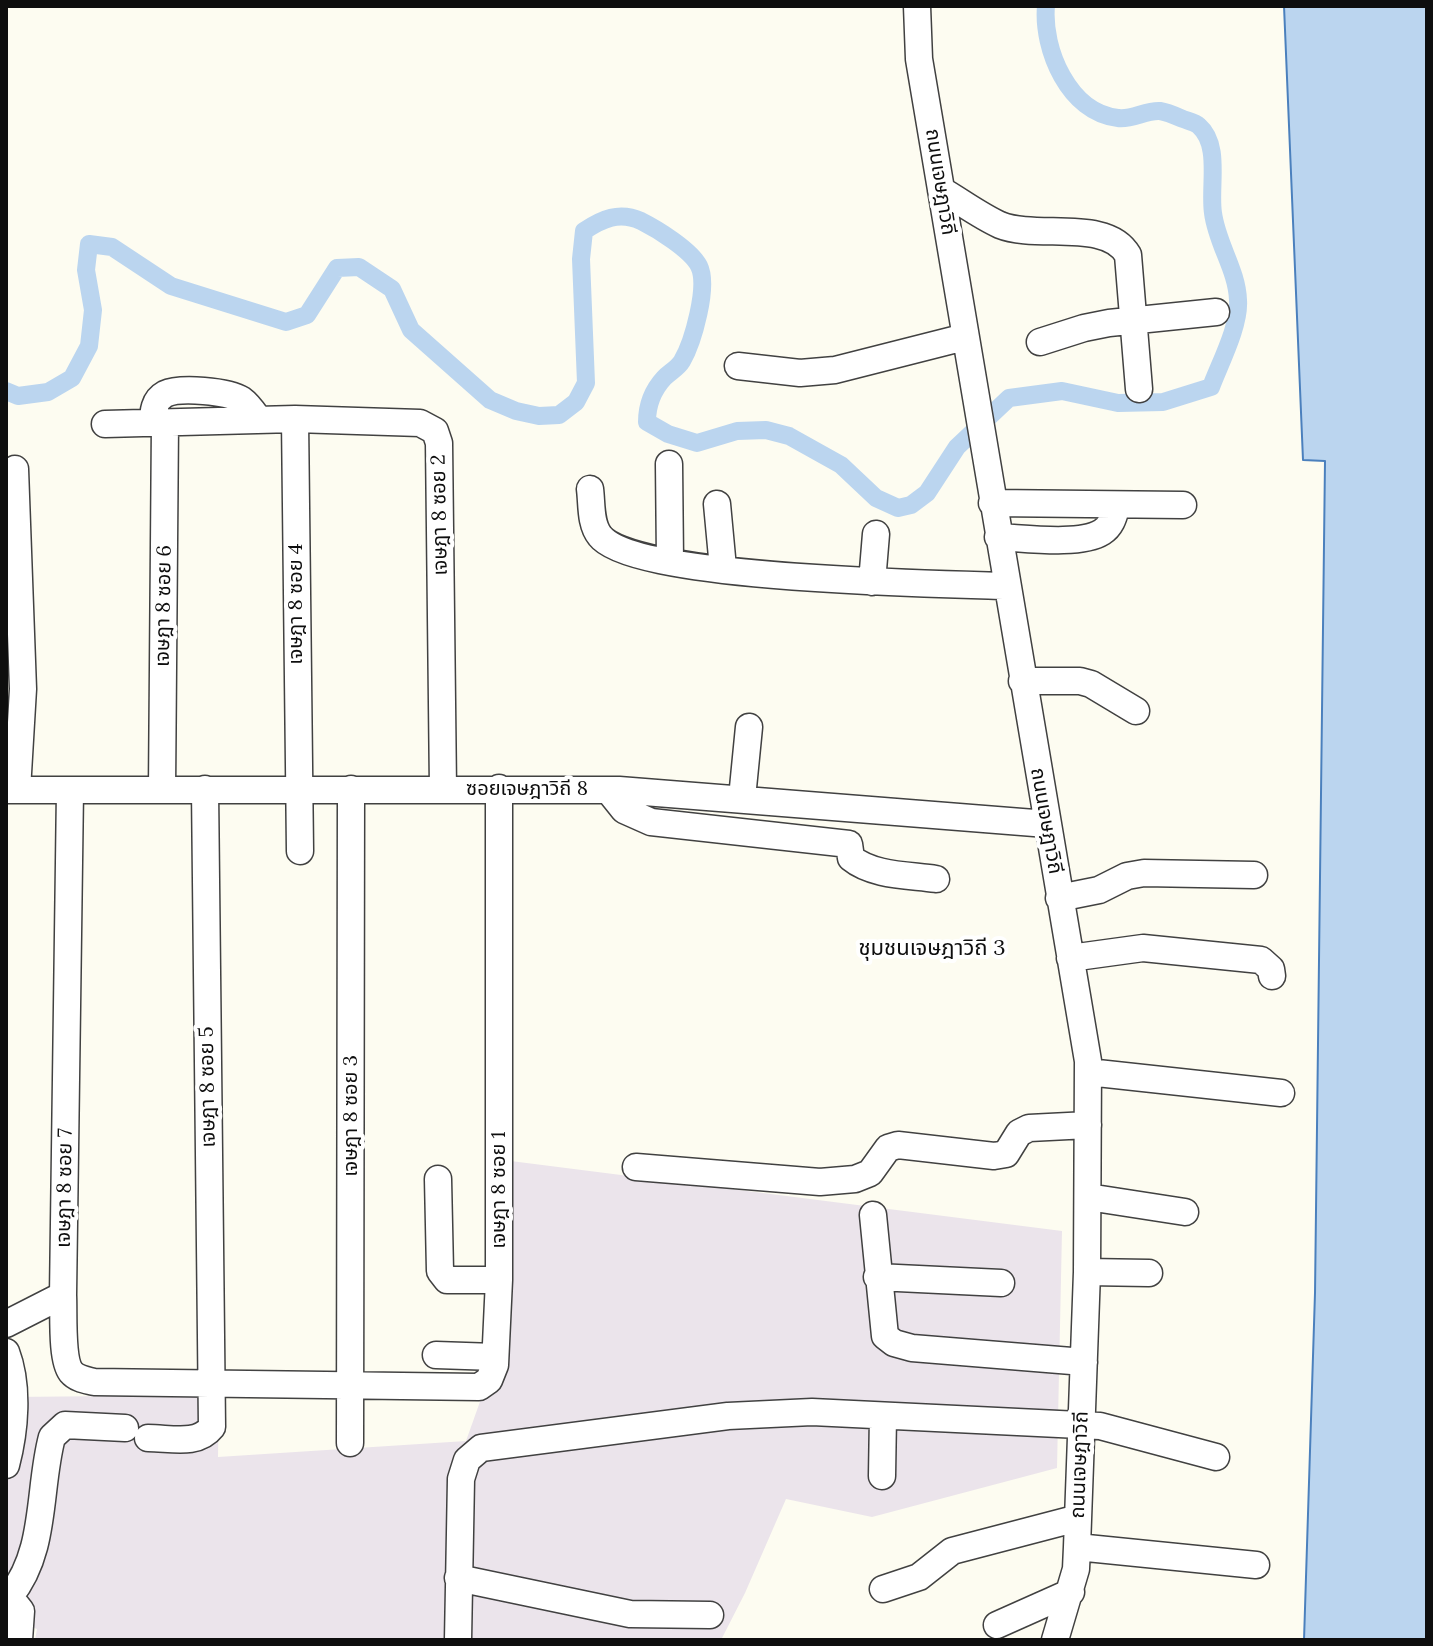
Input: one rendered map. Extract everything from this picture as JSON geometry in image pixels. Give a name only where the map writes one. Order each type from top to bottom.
[{"type":"street","name":"ถนนเจษฎาวิถี","points":[[917,6],[919,59],[1022,681],[1084,1029],[1088,1072],[1087,1272],[1077,1547],[1071,1592],[1055,1640]]},
{"type":"street","points":[[941,190],[999,224],[1022,231],[1101,234],[1123,247],[1128,255],[1139,389]]},
{"type":"street","points":[[1040,342],[1084,328],[1216,312]]},
{"type":"street","points":[[738,366],[800,373],[835,370],[965,337]]},
{"type":"street","name":"เจษฎา 8 ซอย 2","points":[[105,424],[295,419],[420,423],[435,431],[439,443],[443,789]]},
{"type":"street","name":"เจษฎา 8 ซอย 4","points":[[295,419],[300,851]]},
{"type":"street","name":"เจษฎา 8 ซอย 6","points":[[159,422],[162,790]]},
{"type":"street","points":[[669,464],[670,561]]},
{"type":"street","points":[[12,790],[15,469]]},
{"type":"street","points":[[590,489],[594,523],[599,536],[626,553],[810,580],[1006,586]]},
{"type":"street","points":[[992,503],[1183,505]]},
{"type":"street","points":[[717,504],[723,568]]},
{"type":"street","points":[[998,537],[1085,539],[1103,532],[1111,523],[1117,505]]},
{"type":"street","points":[[872,582],[876,534]]},
{"type":"street","points":[[1022,681],[1080,681],[1091,684],[1136,711]]},
{"type":"street","points":[[742,798],[749,727]]},
{"type":"street","name":"เจษฎา 8 ซอย 1","points":[[495,1357],[499,1280],[499,788]]},
{"type":"street","name":"เจษฎา 8 ซอย 5","points":[[8,1594],[21,1583],[37,1534],[52,1437],[65,1425],[196,1439],[212,1427],[205,789]]},
{"type":"street","name":"เจษฎา 8 ซอย 3","points":[[350,1443],[351,789]]},
{"type":"street","name":"ซอยเจษฎาวิถี 8","points":[[12,790],[608,790],[1047,824]]},
{"type":"street","name":"เจษฎา 8 ซอย 7","points":[[70,790],[63,1295],[65,1355],[69,1370],[79,1378],[94,1382],[350,1384]]},
{"type":"street","points":[[608,790],[624,810],[651,822],[849,844],[851,858],[860,865],[876,871],[936,879]]},
{"type":"street","points":[[1059,898],[1099,890],[1136,874],[1254,875]]},
{"type":"street","points":[[1070,958],[1143,948],[1261,960],[1271,969],[1272,976]]},
{"type":"street","points":[[1088,1072],[1281,1093]]},
{"type":"street","points":[[636,1167],[820,1182],[855,1179],[870,1173],[888,1148],[898,1145],[994,1156],[1006,1154],[1019,1133],[1029,1128],[1088,1125]]},
{"type":"street","points":[[438,1179],[440,1271],[447,1280],[499,1280]]},
{"type":"street","points":[[1088,1197],[1185,1212]]},
{"type":"street","points":[[873,1215],[885,1336],[894,1343],[912,1348],[1084,1362]]},
{"type":"street","points":[[1087,1272],[1149,1273]]},
{"type":"street","points":[[877,1277],[1001,1283]]},
{"type":"street","points":[[6,1324],[63,1295]]},
{"type":"street","points":[[6,1352],[14,1398],[6,1465]]},
{"type":"street","points":[[350,1384],[479,1387],[489,1380],[495,1357],[436,1355]]},
{"type":"street","points":[[458,1640],[461,1479],[467,1460],[481,1448],[728,1416],[812,1412],[1117,1429],[1216,1457]]},
{"type":"street","points":[[882,1476],[883,1416]]},
{"type":"street","points":[[883,1589],[919,1577],[952,1551],[1078,1518]]},
{"type":"street","points":[[1077,1547],[1256,1565]]},
{"type":"street","points":[[458,1578],[630,1614],[710,1615]]},
{"type":"street","points":[[997,1625],[1071,1592]]},
{"type":"street","points":[[8,1594],[21,1611],[19,1640]]},
{"type":"shaded area","points":[[495,1159],[1062,1231],[1057,1468],[872,1517],[786,1499],[721,1640],[35,1640],[37,1629],[6,1618],[6,1341],[11,1397],[219,1395],[218,1457],[466,1441],[482,1396]]},
{"type":"water","points":[[1284,6],[1427,6],[1427,1640],[1304,1640],[1315,1293],[1325,461],[1303,460]]},
{"type":"waterway","points":[[6,391],[18,396],[48,392],[72,378],[89,346],[93,310],[86,270],[89,244],[112,247],[171,286],[286,322],[307,315],[337,268],[359,267],[392,289],[411,330],[490,400],[516,411],[539,416],[559,415],[576,402],[586,383],[581,259],[584,231],[604,220],[633,218],[681,247],[695,260],[702,275],[701,300],[691,341],[680,363],[654,393],[647,422],[668,434],[697,443],[737,431],[766,430],[789,436],[841,465],[876,498],[898,508],[911,505],[927,493],[957,447],[1009,398],[1062,391],[1118,403],[1163,402],[1211,387],[1236,321],[1237,289],[1215,224],[1212,155],[1206,134],[1196,124],[1163,112],[1118,118],[1101,114],[1086,104],[1073,92],[1054,59],[1046,23],[1046,6]]},
{"type":"district","name":"ชุมชนเจษฎาวิถี 3","points":[[932,949]]}]
